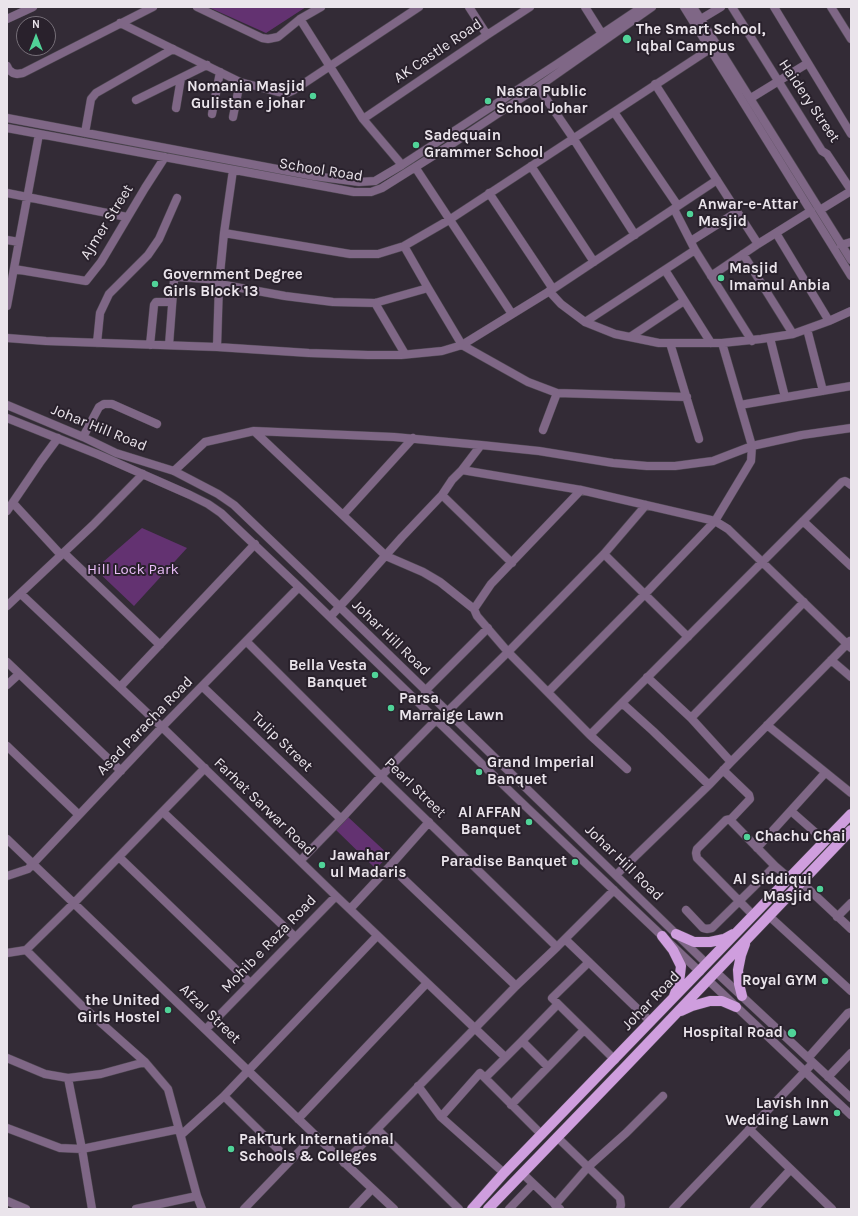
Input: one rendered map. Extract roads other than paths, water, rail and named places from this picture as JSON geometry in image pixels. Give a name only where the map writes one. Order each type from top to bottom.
[{"type":"main road","name":"Johar Road","points":[[472,1209],[504,1173],[652,1022],[851,814]]},
{"type":"main road","name":"Johar Road","points":[[488,1209],[851,830]]},
{"type":"main road","points":[[676,934],[694,942],[710,942],[724,939],[738,932]]},
{"type":"main road","points":[[662,936],[673,950],[681,966],[679,983],[671,1001]]},
{"type":"main road","points":[[742,996],[738,970],[746,940]]},
{"type":"main road","points":[[675,1014],[692,1006],[710,1001],[722,1001],[736,1007]]},
{"type":"main road","points":[[535,1142],[543,1151]]},
{"type":"street","points":[[7,19],[33,7]]},
{"type":"street","points":[[7,66],[13,73],[17,74],[23,72],[153,7]]},
{"type":"street","points":[[197,7],[262,38],[268,39],[278,37],[300,19],[321,7]]},
{"type":"street","points":[[120,23],[240,82],[278,92],[287,92],[294,90],[419,7]]},
{"type":"street","points":[[469,7],[487,35]]},
{"type":"street","points":[[585,7],[602,34]]},
{"type":"street","name":"School Road","points":[[7,128],[341,190],[371,192],[382,188],[538,87],[559,67],[602,34],[642,7]]},
{"type":"street","name":"School Road","points":[[7,118],[314,176],[359,182],[375,181],[559,67],[652,7]]},
{"type":"street","points":[[684,7],[851,276]]},
{"type":"street","points":[[721,7],[697,12],[851,260]]},
{"type":"street","name":"Haidery Street","points":[[732,7],[822,151],[828,154],[851,191]]},
{"type":"street","points":[[774,7],[851,134]]},
{"type":"street","points":[[831,7],[851,39]]},
{"type":"street","name":"AK Castle Road","points":[[363,119],[528,8]]},
{"type":"street","points":[[300,19],[363,119],[402,165]]},
{"type":"street","points":[[85,133],[91,99],[96,93],[173,49]]},
{"type":"street","points":[[224,233],[350,254],[378,254],[404,246],[449,220],[710,49]]},
{"type":"street","points":[[751,98],[808,63]]},
{"type":"street","points":[[136,100],[207,66]]},
{"type":"street","points":[[212,114],[220,72]]},
{"type":"street","points":[[176,108],[181,78]]},
{"type":"street","points":[[234,117],[240,82]]},
{"type":"street","points":[[656,84],[758,244]]},
{"type":"street","points":[[538,87],[635,235]]},
{"type":"street","points":[[614,112],[676,208],[695,250],[752,341]]},
{"type":"street","points":[[7,306],[8,292],[14,269],[40,134]]},
{"type":"street","name":"Ajmer Street","points":[[14,269],[86,281],[102,262],[165,157]]},
{"type":"street","points":[[531,166],[594,262]]},
{"type":"street","points":[[415,167],[512,314]]},
{"type":"street","points":[[217,347],[224,233],[233,170]]},
{"type":"street","points":[[341,190],[343,180]]},
{"type":"street","points":[[7,338],[46,342],[150,344],[316,354],[368,355],[442,351],[462,344],[551,290],[717,180]]},
{"type":"street","points":[[820,210],[851,191]]},
{"type":"street","points":[[7,193],[128,217]]},
{"type":"street","points":[[489,193],[561,304],[585,322],[616,334],[648,342],[722,343],[752,341],[793,334],[851,311]]},
{"type":"street","points":[[97,343],[100,313],[109,294],[148,255],[159,239],[177,198]]},
{"type":"street","points":[[711,276],[758,244],[811,211]]},
{"type":"street","points":[[691,241],[737,212]]},
{"type":"street","points":[[776,233],[829,321]]},
{"type":"street","points":[[7,240],[19,242]]},
{"type":"street","points":[[841,245],[851,242]]},
{"type":"street","points":[[404,246],[462,344],[528,382],[557,393],[687,397]]},
{"type":"street","points":[[585,322],[695,250]]},
{"type":"street","points":[[743,254],[793,334]]},
{"type":"street","points":[[664,270],[711,343]]},
{"type":"street","points":[[169,345],[174,280],[177,276],[220,282],[285,296],[333,302],[375,303],[428,288]]},
{"type":"street","points":[[630,337],[684,301]]},
{"type":"street","points":[[150,344],[154,305],[156,302],[172,302]]},
{"type":"street","points":[[375,303],[405,354]]},
{"type":"street","points":[[807,329],[823,391]]},
{"type":"street","points":[[770,338],[785,397]]},
{"type":"street","points":[[670,343],[699,439]]},
{"type":"street","points":[[548,692],[715,521],[751,461],[752,446],[722,343]]},
{"type":"street","points":[[740,405],[851,386]]},
{"type":"street","points":[[543,430],[557,393]]},
{"type":"street","points":[[83,437],[99,407],[104,404],[112,404],[157,424]]},
{"type":"street","name":"Johar Hill Road","points":[[7,405],[116,452],[174,471],[218,494],[234,505],[340,606],[425,691],[707,964]]},
{"type":"street","name":"Johar Hill Road","points":[[7,418],[143,474],[208,504],[221,513],[299,586],[436,720],[700,972]]},
{"type":"street","points":[[174,471],[205,442],[254,430],[413,438],[539,451],[613,463],[647,466],[675,466],[713,461],[752,446],[802,435],[851,428]]},
{"type":"street","points":[[254,430],[386,556],[422,572],[440,582],[474,609],[477,616],[508,652],[590,735],[627,769]]},
{"type":"street","points":[[7,511],[58,438]]},
{"type":"street","points":[[343,515],[413,438]]},
{"type":"street","points":[[330,617],[442,495],[452,480],[462,470],[481,445]]},
{"type":"street","points":[[111,460],[116,452]]},
{"type":"street","points":[[462,470],[581,490],[715,521],[728,530],[850,644],[831,660],[709,785],[616,875]]},
{"type":"street","points":[[7,606],[63,554],[143,474]]},
{"type":"street","points":[[590,735],[842,482],[847,482],[851,485]]},
{"type":"street","points":[[474,609],[492,584],[581,490]]},
{"type":"street","points":[[442,495],[512,563]]},
{"type":"street","points":[[13,503],[63,554],[160,646]]},
{"type":"street","points":[[447,712],[604,554],[646,505]]},
{"type":"street","points":[[803,520],[851,566]]},
{"type":"street","points":[[120,687],[255,544]]},
{"type":"street","points":[[604,554],[688,636]]},
{"type":"street","name":"Asad Paracha Road","points":[[7,876],[28,869],[162,727],[299,586]]},
{"type":"street","name":"Farhat Sarwar Road","points":[[21,594],[205,768],[350,910],[505,1057]]},
{"type":"street","points":[[691,718],[804,602]]},
{"type":"street","points":[[425,691],[488,628]]},
{"type":"street","name":"Pearl Street","points":[[246,641],[381,776],[557,947]]},
{"type":"street","points":[[831,660],[851,677]]},
{"type":"street","points":[[7,662],[121,771]]},
{"type":"street","points":[[7,685],[19,674]]},
{"type":"street","points":[[647,677],[691,718],[731,762]]},
{"type":"street","name":"Tulip Street","points":[[202,686],[342,819]]},
{"type":"street","points":[[622,703],[709,785]]},
{"type":"street","points":[[300,861],[436,720]]},
{"type":"street","points":[[767,725],[851,793]]},
{"type":"street","points":[[760,732],[778,735]]},
{"type":"street","points":[[7,746],[79,815]]},
{"type":"street","points":[[7,953],[26,950],[74,903],[205,768]]},
{"type":"street","points":[[723,770],[749,795],[750,799],[731,819],[726,820],[698,849],[696,853],[698,858],[753,915]]},
{"type":"street","points":[[757,848],[825,773]]},
{"type":"street","points":[[791,811],[825,841]]},
{"type":"street","points":[[163,812],[295,937]]},
{"type":"street","points":[[731,819],[732,822],[757,848],[789,878]]},
{"type":"street","points":[[350,910],[429,822]]},
{"type":"street","name":"Afzal Street","points":[[7,839],[344,1163],[394,1209]]},
{"type":"street","points":[[119,857],[250,983]]},
{"type":"street","points":[[390,866],[516,986]]},
{"type":"street","points":[[686,910],[703,928],[712,928],[775,866]]},
{"type":"street","points":[[801,882],[851,929]]},
{"type":"street","points":[[344,1163],[516,986],[614,890]]},
{"type":"street","name":"Mohib e Raza Road","points":[[206,1030],[336,896]]},
{"type":"street","points":[[837,917],[851,903]]},
{"type":"street","points":[[651,925],[658,916]]},
{"type":"street","points":[[769,916],[851,992]]},
{"type":"street","points":[[7,1128],[60,1148],[82,1149],[180,1132],[223,1097],[378,936]]},
{"type":"street","points":[[565,939],[652,1022]]},
{"type":"street","points":[[26,950],[81,1005],[145,1062],[168,1088],[202,1209]]},
{"type":"street","points":[[589,962],[552,998],[615,1060]]},
{"type":"street","points":[[716,972],[851,1098]]},
{"type":"street","points":[[708,980],[851,1115]]},
{"type":"street","points":[[298,1119],[427,983]]},
{"type":"street","points":[[485,1078],[558,1004]]},
{"type":"street","points":[[673,1209],[805,1071],[810,1060],[848,1013],[851,1012]]},
{"type":"street","points":[[511,1105],[584,1030]]},
{"type":"street","points":[[522,1041],[548,1067]]},
{"type":"street","points":[[828,1077],[851,1053]]},
{"type":"street","points":[[7,1058],[45,1074],[68,1078],[101,1074],[145,1062]]},
{"type":"street","points":[[441,1117],[480,1073],[542,1135]]},
{"type":"street","points":[[68,1078],[92,1209]]},
{"type":"street","points":[[418,1086],[441,1117],[504,1173]]},
{"type":"street","points":[[522,1173],[557,1207],[588,1167],[626,1133],[663,1096]]},
{"type":"street","points":[[223,1097],[226,1098],[290,1161]]},
{"type":"street","points":[[750,1129],[790,1170],[832,1209]]},
{"type":"street","points":[[377,1130],[459,1209]]},
{"type":"street","points":[[244,1209],[315,1135]]},
{"type":"street","points":[[557,1137],[620,1198],[620,1209]]},
{"type":"street","points":[[754,1209],[790,1170]]},
{"type":"street","points":[[509,1209],[533,1184]]},
{"type":"street","points":[[353,1209],[372,1189]]},
{"type":"street","points":[[136,1209],[198,1196]]},
{"type":"street","points":[[7,1201],[26,1209]]},
{"type":"place","name":"The Smart School, Iqbal Campus","points":[[627,39]]},
{"type":"place","name":"Nomania Masjid Gulistan e johar","points":[[313,96]]},
{"type":"place","name":"Nasra Public School Johar","points":[[488,101]]},
{"type":"place","name":"Sadequain Grammer School","points":[[416,145]]},
{"type":"place","name":"Anwar-e-Attar Masjid","points":[[690,214]]},
{"type":"place","name":"Masjid Imamul Anbia","points":[[721,278]]},
{"type":"place","name":"Government Degree Girls Block 13","points":[[155,284]]},
{"type":"place","name":"Bella Vesta Banquet","points":[[375,675]]},
{"type":"place","name":"Parsa Marraige Lawn","points":[[391,708]]},
{"type":"place","name":"Grand Imperial Banquet","points":[[479,772]]},
{"type":"place","name":"Al AFFAN Banquet","points":[[529,822]]},
{"type":"place","name":"Chachu Chai","points":[[747,837]]},
{"type":"place","name":"Paradise Banquet","points":[[575,862]]},
{"type":"place","name":"Jawahar ul Madaris","points":[[322,865]]},
{"type":"place","name":"Al Siddiqui Masjid","points":[[820,889]]},
{"type":"place","name":"Royal GYM","points":[[825,981]]},
{"type":"place","name":"the United Girls Hostel","points":[[168,1010]]},
{"type":"place","name":"Hospital Road","points":[[792,1033]]},
{"type":"place","name":"Lavish Inn Wedding Lawn","points":[[837,1113]]},
{"type":"place","name":"PakTurk International Schools & Colleges","points":[[231,1149]]},
{"type":"park label","name":"Hill Lock Park","points":[[133,570]]}]
